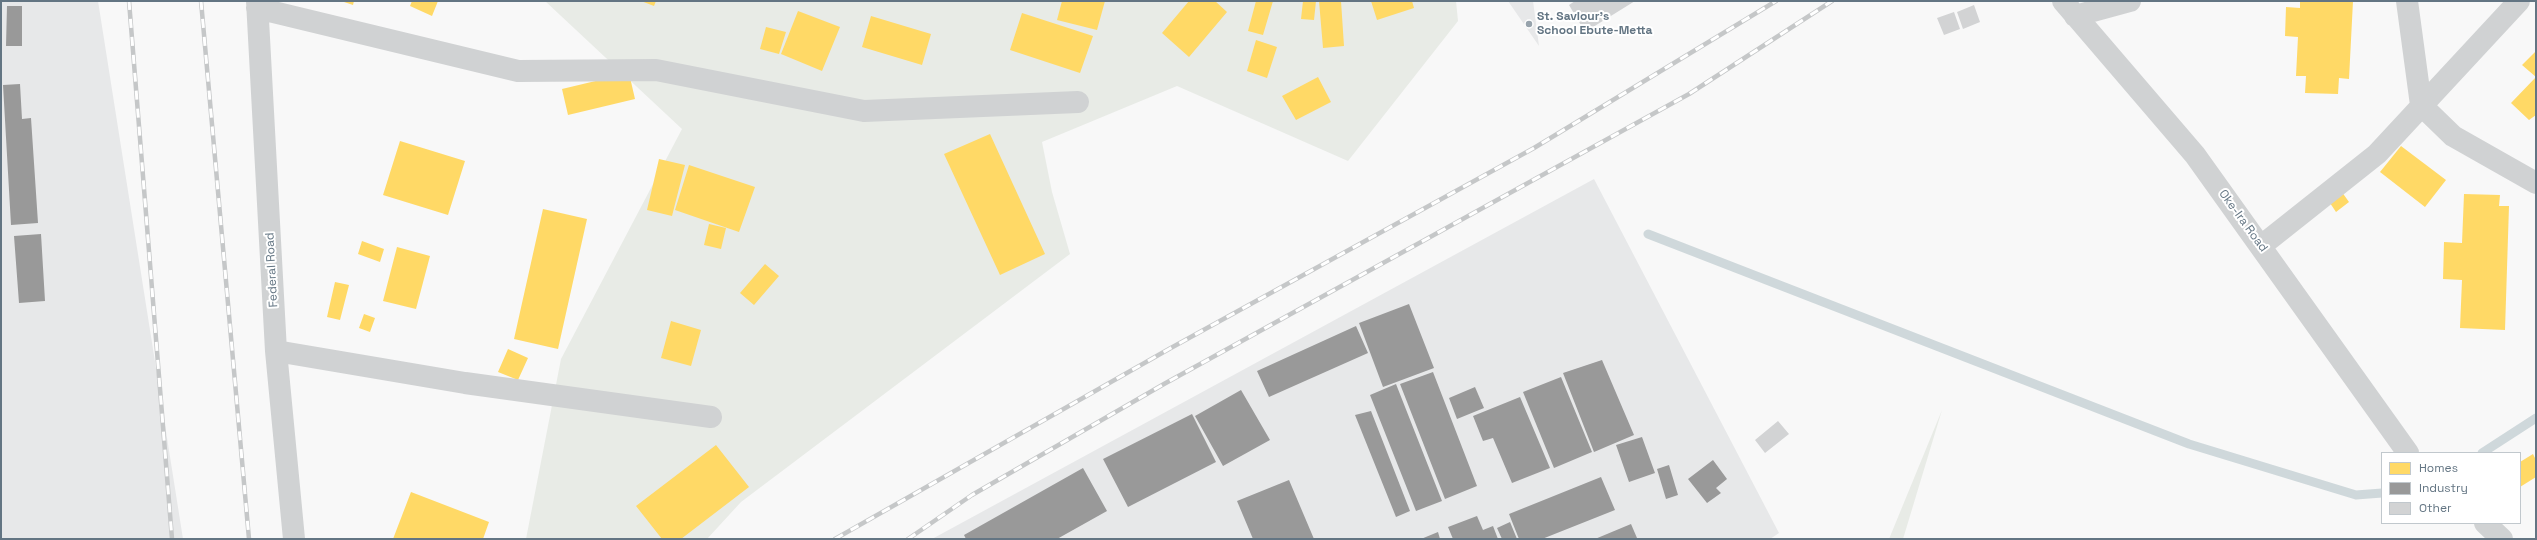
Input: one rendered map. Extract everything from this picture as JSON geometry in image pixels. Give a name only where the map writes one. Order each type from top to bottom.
[{"type":"street","points":[[2069,9],[2130,1]]},
{"type":"street","points":[[2407,1],[2422,105],[2453,136],[2536,183]]},
{"type":"street","points":[[2261,246],[2376,154],[2519,1]]},
{"type":"street","points":[[257,5],[518,71],[656,70],[864,111],[1078,102]]},
{"type":"street","name":"Federal Road","points":[[257,5],[276,351],[294,539]]},
{"type":"street","name":"Oke-Ira Road","points":[[2069,9],[2195,155],[2407,452]]},
{"type":"street","points":[[276,351],[465,383],[711,417]]},
{"type":"street","points":[[2487,524],[2502,539]]},
{"type":"shaded area","points":[[1,1],[98,1],[183,539],[1,539]]},
{"type":"shaded area","points":[[545,1],[1456,1],[1458,21],[1348,161],[1177,86],[1042,142],[1052,192],[1070,254],[741,502],[707,539],[526,539],[561,359],[682,129]]},
{"type":"shaded area","name":"St. Saviour's School Ebute-Metta","points":[[1508,1],[1533,1],[1539,46]]},
{"type":"shaded area","points":[[1594,179],[1779,533],[1770,539],[932,539]]},
{"type":"shaded area","points":[[1942,410],[1903,539],[1889,539]]},
{"type":"building: Homes","points":[[341,1],[354,1],[353,5]]},
{"type":"building: Homes","points":[[412,1],[438,1],[432,16],[410,6]]},
{"type":"building: Homes","points":[[641,1],[656,1],[654,6]]},
{"type":"building: Homes","points":[[1062,1],[1105,1],[1097,30],[1057,20]]},
{"type":"building: Homes","points":[[1189,1],[1215,1],[1227,12],[1189,57],[1162,33]]},
{"type":"building: Homes","points":[[1256,1],[1273,1],[1263,35],[1248,31]]},
{"type":"building: Homes","points":[[1303,1],[1316,1],[1314,20],[1301,19]]},
{"type":"building: Homes","points":[[1319,1],[1341,1],[1344,46],[1323,48]]},
{"type":"building: Homes","points":[[1371,1],[1412,1],[1414,8],[1377,20]]},
{"type":"building: Homes","points":[[2300,1],[2353,1],[2349,79],[2339,78],[2338,94],[2305,93],[2306,76],[2296,76],[2298,37],[2285,36],[2286,7],[2300,8]]},
{"type":"building: Homes","points":[[798,11],[840,27],[822,71],[781,54]]},
{"type":"building: Homes","points":[[1022,13],[1093,36],[1080,73],[1010,50]]},
{"type":"building: Homes","points":[[871,16],[931,34],[922,65],[862,47]]},
{"type":"building: Homes","points":[[766,27],[786,32],[779,54],[760,49]]},
{"type":"building: Homes","points":[[1256,40],[1277,47],[1267,78],[1247,71]]},
{"type":"building: Homes","points":[[2536,51],[2536,77],[2522,65]]},
{"type":"building: Homes","points":[[629,73],[635,99],[568,115],[562,89]]},
{"type":"building: Homes","points":[[1318,77],[1331,102],[1296,120],[1282,96]]},
{"type":"building: Homes","points":[[2536,77],[2536,115],[2529,120],[2511,103]]},
{"type":"building: Homes","points":[[990,134],[1045,254],[1000,275],[944,154]]},
{"type":"building: Homes","points":[[400,141],[465,161],[448,215],[383,195]]},
{"type":"building: Homes","points":[[2401,146],[2446,180],[2425,207],[2380,172]]},
{"type":"building: Homes","points":[[659,159],[685,165],[672,216],[647,210]]},
{"type":"building: Homes","points":[[689,165],[755,187],[739,232],[675,210]]},
{"type":"building: Homes","points":[[2339,188],[2349,202],[2336,212],[2326,197]]},
{"type":"building: Homes","points":[[2464,194],[2500,195],[2499,206],[2509,206],[2505,330],[2460,328],[2462,280],[2443,279],[2444,242],[2462,243]]},
{"type":"building: Homes","points":[[543,209],[587,219],[558,349],[514,339]]},
{"type":"building: Homes","points":[[709,224],[726,228],[721,249],[704,245]]},
{"type":"building: Homes","points":[[362,241],[384,249],[380,262],[358,254]]},
{"type":"building: Homes","points":[[397,247],[430,256],[416,309],[383,301]]},
{"type":"building: Homes","points":[[765,264],[779,276],[754,305],[740,293]]},
{"type":"building: Homes","points":[[335,282],[349,285],[340,320],[327,317]]},
{"type":"building: Homes","points":[[364,314],[375,318],[370,332],[359,328]]},
{"type":"building: Homes","points":[[671,321],[701,330],[691,366],[661,358]]},
{"type":"building: Homes","points":[[508,349],[528,358],[518,380],[498,372]]},
{"type":"building: Homes","points":[[716,445],[749,487],[681,539],[662,539],[636,506]]},
{"type":"building: Homes","points":[[2533,454],[2536,460],[2536,477],[2521,486],[2521,461]]},
{"type":"building: Homes","points":[[411,492],[489,522],[483,539],[393,539]]},
{"type":"building: Industry","points":[[7,6],[22,6],[22,46],[6,46]]},
{"type":"building: Industry","points":[[20,84],[22,119],[31,118],[38,223],[11,225],[3,85]]},
{"type":"building: Industry","points":[[41,234],[45,301],[19,303],[14,236]]},
{"type":"building: Industry","points":[[1409,304],[1434,368],[1383,387],[1359,323]]},
{"type":"building: Industry","points":[[1356,326],[1368,353],[1269,397],[1257,371]]},
{"type":"building: Industry","points":[[1602,360],[1634,435],[1594,452],[1563,373]]},
{"type":"building: Industry","points":[[1433,372],[1477,486],[1445,499],[1400,384]]},
{"type":"building: Industry","points":[[1561,377],[1592,452],[1554,468],[1523,392]]},
{"type":"building: Industry","points":[[1396,384],[1442,501],[1416,511],[1370,395]]},
{"type":"building: Industry","points":[[1475,387],[1484,408],[1457,419],[1449,398]]},
{"type":"building: Industry","points":[[1241,390],[1270,440],[1223,466],[1195,416]]},
{"type":"building: Industry","points":[[1520,397],[1550,468],[1512,483],[1493,438],[1483,441],[1473,416]]},
{"type":"building: Industry","points":[[1371,411],[1410,511],[1396,517],[1355,415]]},
{"type":"building: Industry","points":[[1192,414],[1216,462],[1128,507],[1103,459]]},
{"type":"building: Industry","points":[[1642,437],[1655,473],[1629,482],[1616,445]]},
{"type":"building: Industry","points":[[1713,460],[1727,479],[1716,488],[1721,493],[1707,503],[1688,479]]},
{"type":"building: Industry","points":[[1669,465],[1678,495],[1666,499],[1657,469]]},
{"type":"building: Industry","points":[[1083,468],[1107,511],[1057,539],[966,539],[964,535]]},
{"type":"building: Industry","points":[[1601,477],[1615,510],[1542,539],[1519,539],[1509,514]]},
{"type":"building: Industry","points":[[1289,480],[1314,539],[1253,539],[1237,501]]},
{"type":"building: Industry","points":[[1477,516],[1483,530],[1493,526],[1498,539],[1453,539],[1448,527]]},
{"type":"building: Industry","points":[[1510,522],[1517,539],[1502,539],[1497,528]]},
{"type":"building: Industry","points":[[1631,524],[1637,538],[1595,539]]},
{"type":"building: Industry","points":[[1438,532],[1440,539],[1421,539]]},
{"type":"building: Other","points":[[1575,1],[1635,1],[1585,32],[1569,5]]},
{"type":"building: Other","points":[[1974,5],[1980,22],[1963,29],[1957,12]]},
{"type":"building: Other","points":[[1954,12],[1960,29],[1944,35],[1937,18]]},
{"type":"building: Other","points":[[1778,421],[1789,434],[1765,453],[1755,440]]},
{"type":"waterway","points":[[1648,234],[2189,444],[2356,495],[2381,493]]},
{"type":"waterway","points":[[2484,452],[2536,418]]},
{"type":"railway","points":[[129,1],[172,539]]},
{"type":"railway","points":[[201,1],[249,539]]},
{"type":"railway","points":[[835,539],[1169,349],[1534,148],[1776,1]]},
{"type":"railway","points":[[908,539],[972,495],[1164,384],[1689,94],[1832,1]]},
{"type":"place","name":"St. Saviour's School Ebute-Metta","points":[[1529,24]]}]
